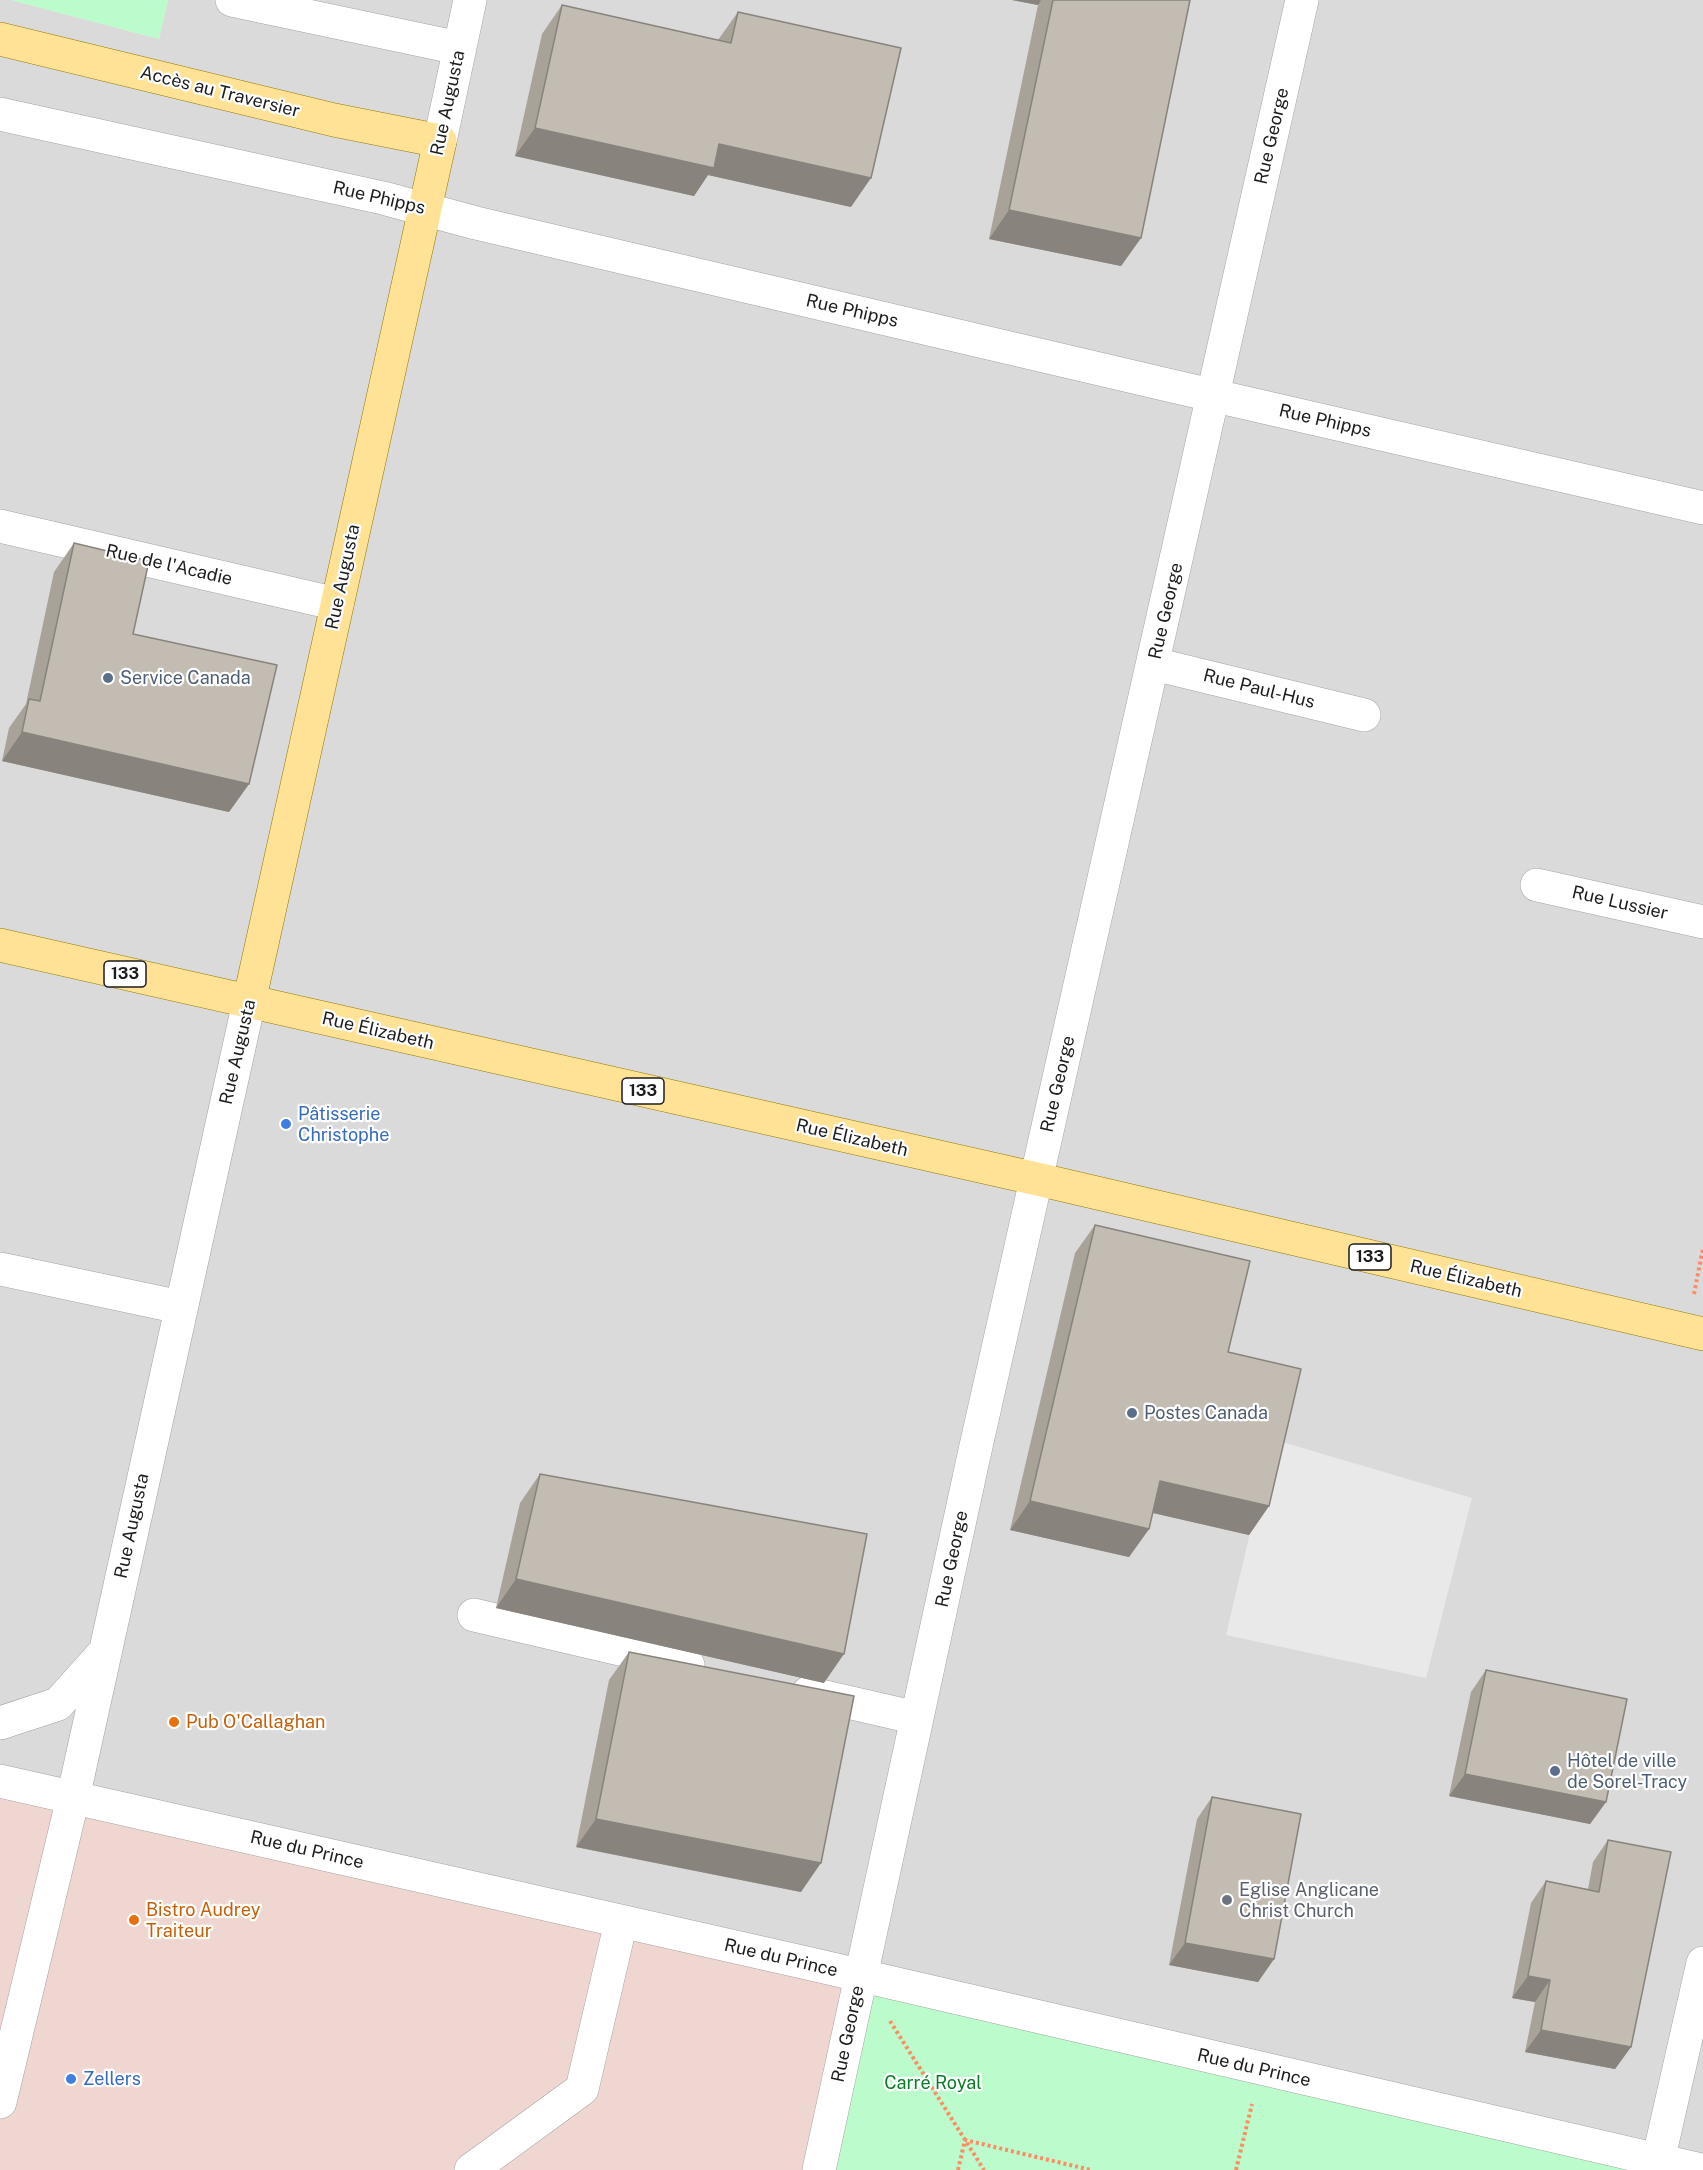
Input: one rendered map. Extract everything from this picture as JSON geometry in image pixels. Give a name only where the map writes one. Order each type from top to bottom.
[{"type":"main road","name":"Accès au Traversier","points":[[0,39],[334,120],[440,141]]},
{"type":"main road","name":"Rue Augusta","points":[[249,1002],[440,141]]},
{"type":"main road","name":"Rue Élizabeth","points":[[0,945],[1036,1179],[1695,1332]]},
{"type":"street","points":[[232,0],[459,48]]},
{"type":"street","name":"Rue Augusta","points":[[440,141],[470,0]]},
{"type":"street","name":"Rue George","points":[[819,2170],[1036,1179],[1302,0]]},
{"type":"street","name":"Rue Phipps","points":[[0,114],[383,198],[476,223],[1703,508]]},
{"type":"street","name":"Rue de l'Acadie","points":[[0,526],[337,604]]},
{"type":"street","name":"Rue Paul-Hus","points":[[1154,664],[1364,715]]},
{"type":"street","name":"Rue Lussier","points":[[1537,885],[1703,922]]},
{"type":"street","name":"Rue Augusta","points":[[0,2102],[73,1798],[249,1002]]},
{"type":"street","points":[[0,1269],[180,1307]]},
{"type":"street","points":[[474,1615],[715,1671]]},
{"type":"street","points":[[0,1723],[58,1704],[104,1654]]},
{"type":"street","points":[[783,1687],[917,1718]]},
{"type":"street","name":"Rue du Prince","points":[[0,1781],[861,1976],[1657,2165],[1701,2170]]},
{"type":"street","points":[[471,2170],[582,2089],[621,1922]]},
{"type":"street","points":[[1657,2165],[1703,1963]]},
{"type":"path","points":[[1695,1332],[1703,1248]]},
{"type":"path","points":[[861,1976],[984,2170]]},
{"type":"path","points":[[1236,2170],[1260,2069]]},
{"type":"path","points":[[958,2170],[965,2140]]},
{"type":"path","points":[[965,2140],[1091,2170]]},
{"type":"shaded area","points":[[0,0],[11,0],[159,39],[168,0],[1703,0],[1703,2170],[0,1771]]},
{"type":"shaded area","points":[[1272,1439],[1472,1498],[1426,1678],[1226,1635]]},
{"type":"shaded area","points":[[0,1771],[867,1979],[823,2170],[0,2170]]},
{"type":"green space","points":[[11,0],[168,0],[159,39]]},
{"type":"green space","name":"Carré Royal","points":[[867,1979],[1643,2170],[825,2170]]},
{"type":"building","points":[[1053,0],[1190,0],[1141,238],[1009,210]]},
{"type":"building","points":[[562,5],[731,43],[738,12],[901,48],[871,178],[719,144],[714,168],[535,128]]},
{"type":"building","name":"Service Canada","points":[[74,543],[149,561],[133,634],[277,665],[249,784],[22,732],[29,699],[40,701]]},
{"type":"building","points":[[1095,1225],[1250,1261],[1228,1352],[1301,1369],[1269,1506],[1160,1481],[1149,1529],[1030,1501]]},
{"type":"building","points":[[540,1474],[867,1534],[844,1654],[516,1579]]},
{"type":"building","points":[[629,1652],[854,1696],[821,1863],[596,1819]]},
{"type":"building","points":[[1486,1670],[1627,1699],[1606,1802],[1465,1774]]},
{"type":"building","name":"Eglise Anglicane Christ Church","points":[[1212,1797],[1301,1814],[1274,1959],[1185,1943]]},
{"type":"building","points":[[1608,1840],[1671,1852],[1631,2047],[1541,2030],[1550,1980],[1528,1976],[1546,1881],[1599,1892]]},
{"type":"place","name":"Service Canada","points":[[108,678]]},
{"type":"place","name":"Pâtisserie Christophe","points":[[286,1124]]},
{"type":"place","name":"Postes Canada","points":[[1132,1413]]},
{"type":"place","name":"Pub O'Callaghan","points":[[174,1722]]},
{"type":"place","name":"Hôtel de ville de Sorel-Tracy","points":[[1555,1771]]},
{"type":"place","name":"Eglise Anglicane Christ Church","points":[[1227,1900]]},
{"type":"place","name":"Bistro Audrey Traiteur","points":[[134,1920]]},
{"type":"place","name":"Zellers","points":[[71,2079]]}]
